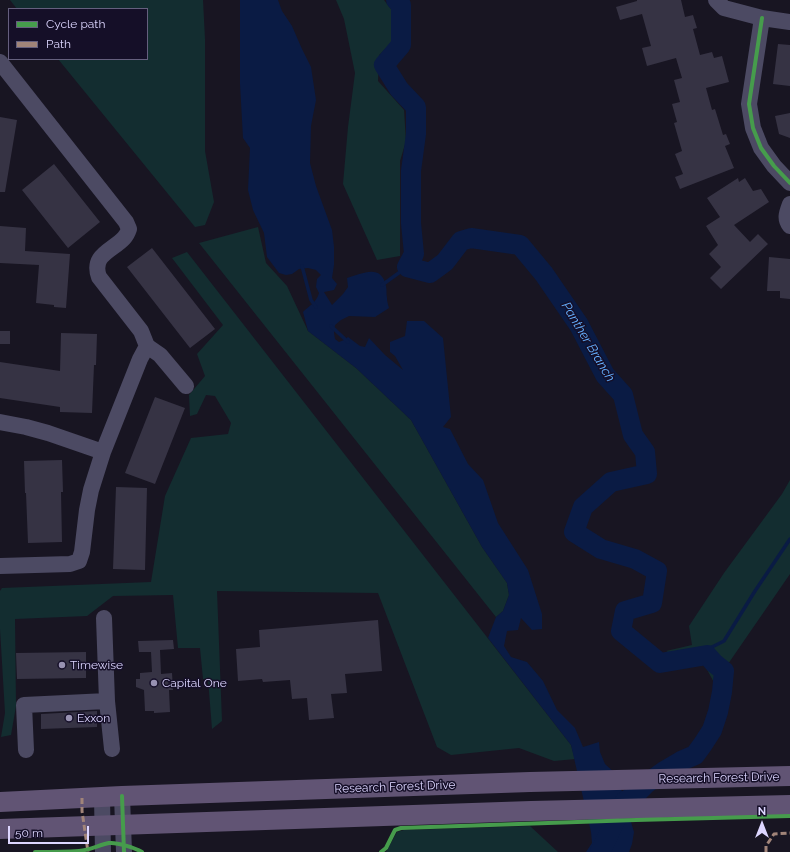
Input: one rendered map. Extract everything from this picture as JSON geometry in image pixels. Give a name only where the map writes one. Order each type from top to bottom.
[{"type":"main road","name":"Research Forest Drive","points":[[0,802],[122,796],[530,782],[790,776]]},
{"type":"main road","points":[[0,830],[102,825],[531,811],[790,805]]},
{"type":"street","points":[[716,0],[724,8],[762,18],[790,22]]},
{"type":"street","points":[[762,18],[750,104],[753,128],[761,148],[774,166],[790,183]]},
{"type":"street","points":[[0,62],[126,222],[129,229],[126,237],[101,256],[97,263],[96,270],[99,277],[141,331],[147,346],[160,355],[186,386]]},
{"type":"street","points":[[790,204],[786,214],[787,223],[790,226]]},
{"type":"street","points":[[0,566],[70,564],[79,561],[82,552],[91,490],[103,452],[140,359],[147,346]]},
{"type":"street","points":[[0,422],[26,426],[103,452]]},
{"type":"street","points":[[104,618],[112,749]]},
{"type":"street","points":[[26,750],[24,705],[108,701]]},
{"type":"street","points":[[122,796],[124,852]]},
{"type":"street","points":[[102,797],[103,852]]},
{"type":"green space","points":[[10,0],[203,0],[205,39],[205,151],[214,202],[205,225],[195,227],[59,60],[148,60],[148,8],[16,8]]},
{"type":"green space","points":[[336,0],[384,0],[397,17],[394,41],[379,55],[378,81],[404,110],[406,141],[400,161],[400,256],[377,260],[343,184],[355,73],[344,19]]},
{"type":"green space","points":[[258,227],[266,263],[287,286],[308,331],[356,368],[411,420],[482,547],[507,583],[509,595],[503,611],[496,617],[199,243]]},
{"type":"green space","points":[[187,252],[571,745],[575,759],[554,761],[519,748],[451,755],[437,747],[378,593],[217,591],[222,721],[212,729],[208,679],[203,679],[200,648],[178,648],[173,595],[113,596],[87,616],[15,619],[16,706],[11,735],[1,737],[5,713],[0,629],[0,591],[2,588],[151,582],[165,496],[191,438],[228,434],[231,423],[215,396],[206,395],[197,414],[190,416],[189,395],[205,376],[197,354],[223,325],[172,258]]},
{"type":"green space","points":[[790,480],[790,574],[728,664],[725,690],[718,690],[703,662],[674,664],[676,656],[666,651],[692,645],[689,626],[724,573],[782,494]]},
{"type":"green space","points":[[530,826],[558,852],[386,852],[397,832],[404,830]]},
{"type":"water","points":[[240,0],[278,0],[282,11],[292,26],[311,67],[316,100],[311,126],[310,163],[316,186],[332,230],[334,265],[332,278],[337,284],[334,290],[324,292],[332,305],[348,287],[347,278],[370,272],[380,274],[384,279],[386,286],[389,308],[375,317],[349,316],[341,320],[335,325],[335,339],[339,342],[348,337],[360,346],[365,347],[369,338],[385,355],[403,370],[395,356],[390,352],[390,342],[405,336],[407,321],[424,321],[443,338],[451,417],[443,427],[450,429],[468,464],[483,480],[498,523],[528,570],[542,614],[542,629],[532,630],[521,618],[518,630],[507,631],[504,646],[511,657],[527,662],[543,681],[557,710],[575,728],[583,747],[599,742],[600,752],[605,764],[617,775],[634,832],[629,852],[586,852],[592,843],[591,832],[571,745],[488,638],[496,617],[503,611],[509,595],[507,583],[482,547],[411,420],[356,368],[308,331],[303,312],[318,296],[319,293],[316,287],[317,279],[321,275],[316,270],[308,268],[299,269],[292,274],[286,275],[279,273],[267,257],[264,233],[253,210],[248,190],[250,148],[243,138],[240,84]]},
{"type":"building","points":[[637,0],[681,0],[685,17],[693,15],[697,28],[693,29],[700,55],[712,52],[714,58],[722,56],[729,82],[706,88],[712,110],[715,109],[723,135],[726,134],[730,144],[725,146],[734,168],[680,189],[675,177],[683,174],[675,154],[682,151],[674,123],[677,122],[672,104],[680,102],[674,80],[682,78],[676,58],[647,66],[642,48],[651,46],[642,14],[620,20],[616,7]]},
{"type":"building","points":[[778,44],[790,45],[790,86],[773,84]]},
{"type":"building","points":[[790,113],[790,138],[779,134],[775,116]]},
{"type":"building","points":[[0,117],[17,120],[5,192],[0,192]]},
{"type":"building","points":[[54,164],[100,222],[68,248],[22,190]]},
{"type":"building","points":[[738,178],[739,182],[745,178],[753,191],[761,189],[769,202],[734,225],[750,242],[758,234],[768,244],[721,289],[710,278],[721,267],[709,254],[718,245],[706,226],[720,217],[707,198]]},
{"type":"building","points":[[0,226],[26,228],[25,251],[70,254],[66,308],[36,303],[39,265],[0,263]]},
{"type":"building","points":[[152,248],[215,329],[190,348],[127,267]]},
{"type":"building","points":[[769,257],[790,259],[790,299],[780,298],[780,291],[767,291]]},
{"type":"building","points":[[0,331],[10,331],[10,344],[0,344]]},
{"type":"building","points":[[61,333],[97,334],[92,413],[60,412],[60,407],[0,398],[0,362],[60,371]]},
{"type":"building","points":[[155,397],[185,408],[155,484],[125,473]]},
{"type":"building","points":[[62,460],[62,542],[28,543],[24,461]]},
{"type":"building","points":[[116,487],[147,488],[145,570],[113,569]]},
{"type":"building","points":[[378,620],[382,671],[345,674],[347,693],[331,694],[334,718],[309,720],[307,698],[292,699],[290,680],[263,682],[262,679],[238,681],[236,649],[260,647],[259,630]]},
{"type":"building","name":"Capital One","points":[[173,640],[174,649],[160,650],[161,674],[172,673],[173,690],[169,690],[170,712],[154,713],[154,711],[145,711],[144,690],[136,687],[136,679],[140,679],[140,673],[152,672],[151,652],[139,652],[138,641]]},
{"type":"building","name":"Timewise","points":[[86,652],[86,678],[17,679],[16,653]]},
{"type":"building","name":"Exxon","points":[[97,711],[97,727],[41,729],[41,714]]},
{"type":"waterway","name":"Panther Branch","points":[[396,0],[401,5],[401,45],[384,65],[399,89],[416,107],[416,134],[411,171],[411,223],[414,254],[407,267],[430,273],[445,262],[461,241],[471,238],[520,245],[544,274],[579,325],[605,375],[623,395],[633,435],[645,452],[647,474],[611,482],[583,507],[574,532],[601,549],[635,559],[657,571],[652,603],[625,611],[621,631],[660,663],[707,655],[724,671],[718,712],[712,730],[703,744],[695,755],[664,771],[646,784],[634,796],[625,801],[600,852]]},
{"type":"waterway","points":[[302,266],[311,300],[316,307]]},
{"type":"waterway","points":[[382,285],[407,267]]},
{"type":"waterway","points":[[331,326],[348,342]]},
{"type":"waterway","points":[[707,655],[712,647],[724,641],[790,539]]},
{"type":"marked path","points":[[82,798],[82,811],[88,852]]},
{"type":"marked path","points":[[766,852],[766,846],[774,834],[790,833]]},
{"type":"cycle path","points":[[762,18],[749,104],[753,128],[761,148],[774,166],[790,183]]},
{"type":"cycle path","points":[[122,796],[124,852]]},
{"type":"cycle path","points":[[381,852],[386,848],[395,830],[401,828],[790,816]]},
{"type":"cycle path","points":[[35,852],[79,851],[109,843],[117,843],[142,852]]},
{"type":"place","name":"Timewise","points":[[62,665]]},
{"type":"place","name":"Capital One","points":[[154,683]]},
{"type":"place","name":"Exxon","points":[[69,718]]}]
